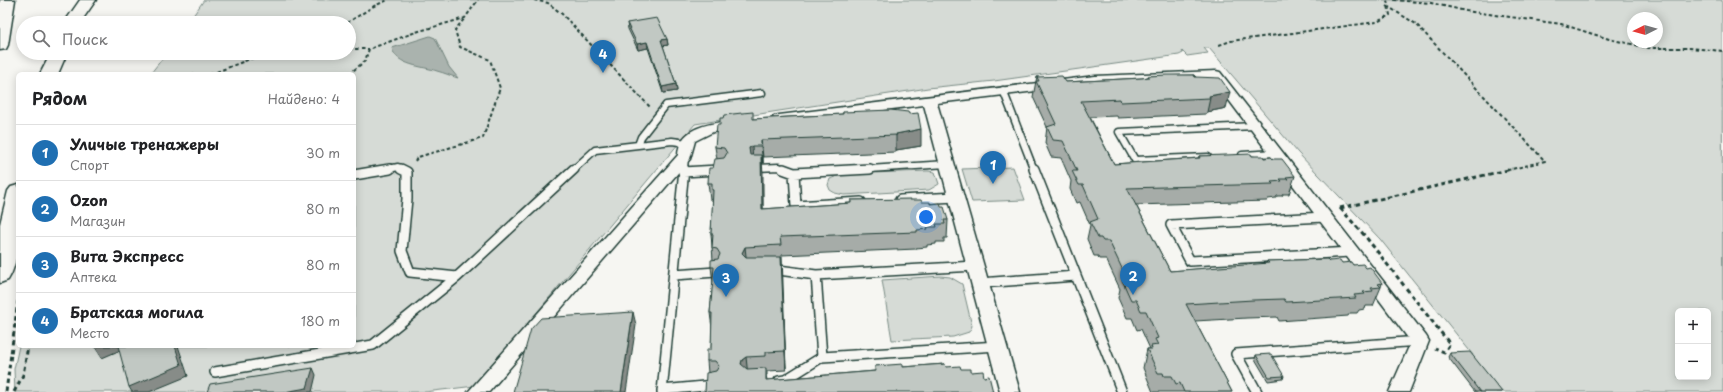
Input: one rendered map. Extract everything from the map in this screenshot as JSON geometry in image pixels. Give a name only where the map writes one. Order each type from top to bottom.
[{"type":"main road","points":[[0,45],[7,0]]},
{"type":"main road","points":[[77,16],[88,0]]},
{"type":"main road","points":[[50,72],[56,60]]},
{"type":"main road","points":[[0,275],[16,200]]},
{"type":"street","points":[[767,120],[1003,90],[1095,80],[1216,75],[1420,341],[1399,392]]},
{"type":"street","points":[[929,100],[1010,392]]},
{"type":"street","points":[[478,392],[686,150],[696,134],[713,127],[752,122]]},
{"type":"lane","points":[[1003,90],[1122,392]]},
{"type":"lane","points":[[638,145],[640,137],[666,105],[762,93]]},
{"type":"lane","points":[[1213,156],[1135,160],[1119,132],[1255,126]]},
{"type":"lane","points":[[356,348],[373,345],[457,277],[548,191],[595,150],[672,141],[686,150],[662,391],[715,385]]},
{"type":"lane","points":[[1237,155],[1276,153]]},
{"type":"lane","points":[[754,168],[779,167],[794,173],[947,164]]},
{"type":"lane","points":[[356,175],[398,167],[407,172],[407,199],[402,251],[410,272],[457,277]]},
{"type":"lane","points":[[683,172],[723,170]]},
{"type":"lane","points":[[794,173],[796,206],[872,201]]},
{"type":"lane","points":[[888,200],[956,197]]},
{"type":"lane","points":[[1325,217],[1171,225],[1190,261],[1351,252]]},
{"type":"lane","points":[[758,270],[782,268],[816,275],[975,266]]},
{"type":"lane","points":[[674,275],[716,272]]},
{"type":"lane","points":[[816,275],[822,357]]},
{"type":"lane","points":[[980,283],[1076,276]]},
{"type":"lane","points":[[1257,392],[1236,354],[1420,341]]},
{"type":"lane","points":[[770,381],[785,380],[822,357],[998,346]]},
{"type":"lane","points":[[215,372],[355,348]]},
{"type":"path","points":[[356,17],[374,6],[388,0]]},
{"type":"path","points":[[407,172],[418,157],[483,138],[500,88],[490,60],[460,48],[455,30],[478,0]]},
{"type":"path","points":[[534,0],[548,4],[562,14],[657,115]]},
{"type":"path","points":[[1219,46],[1231,41],[1377,22],[1390,15],[1387,6],[1388,0]]},
{"type":"path","points":[[1394,0],[1431,3],[1466,11],[1561,24],[1608,39],[1649,48],[1688,48],[1723,51]]},
{"type":"path","points":[[1340,208],[1545,161],[1416,24],[1387,6]]},
{"type":"path","points":[[356,49],[369,50],[416,32],[465,18]]},
{"type":"path","points":[[351,72],[365,61],[369,50]]},
{"type":"path","points":[[216,72],[248,60]]},
{"type":"path","points":[[6,392],[16,316]]},
{"type":"path","points":[[14,392],[23,375],[28,348]]},
{"type":"shaded area","points":[[204,0],[1722,0],[1723,392],[1496,392],[1468,356],[1473,355],[1380,239],[1298,153],[1209,48],[1204,48],[1208,53],[1187,56],[1182,51],[1183,53],[1179,55],[994,81],[928,88],[695,124],[475,386],[425,392],[15,392],[14,369],[19,348],[356,348],[356,72],[152,72],[161,60],[356,60],[356,16],[193,16]]},
{"type":"shaded area","points":[[430,36],[435,38],[449,67],[458,78],[404,62],[395,54],[392,48]]},
{"type":"shaded area","points":[[1013,167],[1025,200],[972,202],[962,169]]},
{"type":"shaded area","points":[[935,172],[939,184],[929,190],[844,195],[830,190],[828,185],[830,179],[842,174]]},
{"type":"shaded area","points":[[941,276],[950,277],[962,284],[972,326],[969,332],[953,337],[892,340],[882,280]]},
{"type":"building","points":[[657,18],[667,39],[661,40],[676,84],[662,87],[647,42],[637,44],[627,23]]},
{"type":"building","points":[[1194,75],[1195,77],[1220,78],[1230,92],[1209,96],[1210,98],[1121,102],[1120,99],[1081,101],[1114,164],[1200,158],[1199,156],[1251,154],[1252,156],[1263,156],[1264,158],[1271,157],[1273,159],[1282,159],[1295,176],[1286,177],[1288,179],[1280,179],[1282,181],[1271,182],[1273,184],[1127,188],[1170,271],[1269,263],[1267,261],[1327,259],[1329,261],[1340,260],[1342,263],[1351,262],[1353,265],[1363,264],[1366,268],[1370,267],[1382,283],[1378,284],[1381,287],[1371,288],[1373,291],[1363,292],[1365,294],[1354,295],[1356,298],[1286,302],[1284,299],[1253,300],[1186,304],[1232,392],[1184,392],[1180,383],[1176,384],[1172,376],[1164,376],[1163,373],[1158,373],[1147,349],[1152,349],[1151,346],[1158,345],[1155,339],[1158,338],[1146,311],[1141,311],[1136,300],[1131,300],[1122,280],[1127,279],[1109,241],[1103,241],[1101,238],[1098,238],[1090,222],[1098,219],[1083,185],[1079,185],[1072,171],[1077,171],[1063,141],[1053,140],[1047,127],[1056,124],[1036,81],[1039,81],[1037,77],[1062,76],[1066,82],[1142,78],[1149,77],[1148,76]]},
{"type":"building","points":[[891,110],[908,112],[909,114],[918,113],[921,129],[896,134],[897,135],[761,140],[761,146],[752,146],[749,148],[750,155],[761,155],[762,209],[851,203],[851,200],[910,199],[930,202],[930,204],[940,203],[941,207],[944,207],[948,220],[944,220],[945,224],[936,224],[937,227],[927,227],[928,229],[917,230],[917,232],[780,237],[781,245],[745,247],[742,253],[746,257],[781,257],[785,351],[766,352],[766,356],[746,357],[742,360],[741,364],[747,369],[766,368],[766,380],[876,371],[875,366],[903,364],[903,367],[945,364],[946,367],[960,366],[961,369],[971,369],[971,372],[983,371],[984,377],[989,376],[993,392],[705,392],[706,373],[716,371],[719,366],[715,361],[707,361],[707,349],[711,349],[712,313],[710,313],[714,267],[711,267],[711,260],[718,259],[720,254],[717,249],[712,248],[713,234],[711,234],[713,190],[712,183],[708,183],[709,168],[713,168],[715,159],[724,158],[727,153],[724,148],[715,147],[717,125],[720,125],[720,118],[723,118],[724,115],[753,112],[753,119]]},
{"type":"building","points":[[633,312],[621,392],[513,392],[531,329],[541,318]]},
{"type":"building","points":[[119,348],[176,348],[181,365],[129,387]]},
{"type":"building","points":[[1470,352],[1502,392],[1480,392],[1450,353]]},
{"type":"building","points":[[1271,354],[1284,376],[1269,377],[1256,355]]},
{"type":"building","points":[[313,368],[307,388],[284,392],[207,392],[210,384]]},
{"type":"place","name":"Братская могила","points":[[603,73]]},
{"type":"place","name":"Уличые тренажеры","points":[[993,184]]},
{"type":"place","name":"Ozon","points":[[1133,295]]},
{"type":"place","name":"Вита Экспресс","points":[[726,297]]}]
